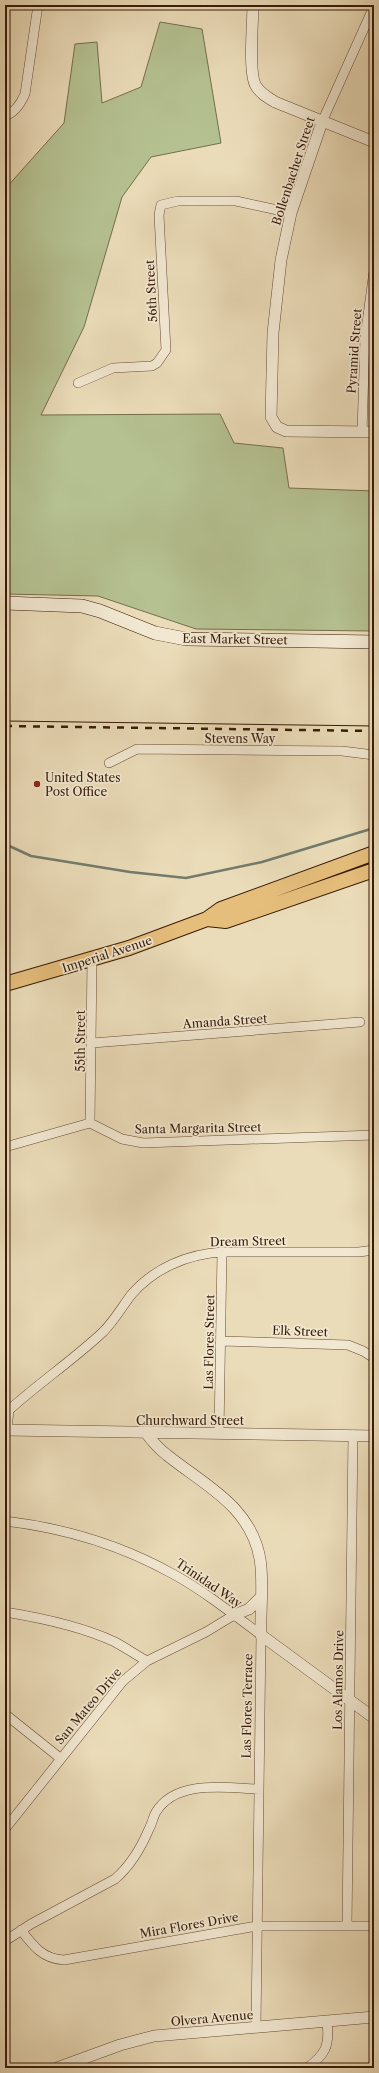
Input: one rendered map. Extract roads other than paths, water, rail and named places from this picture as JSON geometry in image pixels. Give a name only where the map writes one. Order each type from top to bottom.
[{"type":"main road","name":"East Market Street","points":[[5,603],[82,606],[100,611],[155,633],[186,639],[374,642]]},
{"type":"main road","name":"Imperial Avenue","points":[[5,984],[92,960],[207,919],[221,908],[374,853]]},
{"type":"main road","name":"Imperial Avenue","points":[[207,919],[226,921],[374,870]]},
{"type":"street","points":[[5,116],[10,115],[21,102],[25,94],[38,5]]},
{"type":"street","points":[[253,5],[252,73],[254,84],[261,93],[275,102],[374,142]]},
{"type":"street","name":"Bollenbacher Street","points":[[362,432],[282,431],[272,421],[270,414],[276,298],[290,213],[322,122],[374,6]]},
{"type":"street","name":"56th Street","points":[[78,383],[113,368],[152,366],[158,364],[166,350],[159,216],[161,205],[178,201],[236,201],[290,213]]},
{"type":"street","name":"Pyramid Street","points":[[362,432],[365,337],[374,271]]},
{"type":"street","points":[[362,432],[374,432]]},
{"type":"street","name":"Stevens Way","points":[[109,763],[137,749],[342,751],[374,755]]},
{"type":"street","name":"55th Street","points":[[90,1123],[92,960]]},
{"type":"street","name":"Amanda Street","points":[[92,1043],[360,1022]]},
{"type":"street","points":[[5,1147],[90,1123]]},
{"type":"street","name":"Santa Margarita Street","points":[[90,1123],[122,1139],[143,1143],[374,1135]]},
{"type":"street","name":"Dream Street","points":[[6,1430],[9,1410],[104,1331],[132,1294],[146,1281],[182,1259],[202,1254],[222,1252],[359,1252],[374,1250]]},
{"type":"street","name":"Las Flores Street","points":[[219,1433],[222,1341],[222,1252]]},
{"type":"street","name":"Elk Street","points":[[222,1341],[348,1344],[374,1358]]},
{"type":"street","name":"Churchward Street","points":[[6,1430],[374,1436]]},
{"type":"street","name":"Las Flores Terrace","points":[[146,1433],[166,1454],[226,1499],[240,1513],[250,1530],[258,1549],[261,1569],[261,1635],[256,2027]]},
{"type":"street","name":"Los Alamos Drive","points":[[347,1926],[353,1435]]},
{"type":"street","name":"Trinidad Way","points":[[5,1521],[72,1533],[142,1558],[174,1574],[234,1615],[374,1718]]},
{"type":"street","points":[[234,1615],[249,1609],[260,1598]]},
{"type":"street","points":[[5,1612],[48,1620],[87,1632],[114,1642],[147,1661]]},
{"type":"street","name":"San Mateo Drive","points":[[5,1829],[122,1681],[147,1661],[206,1632],[234,1615]]},
{"type":"street","points":[[5,1714],[60,1758]]},
{"type":"street","points":[[5,1941],[21,1930],[114,1879],[123,1872],[135,1856],[156,1812],[173,1796],[182,1791],[202,1788],[259,1789]]},
{"type":"street","name":"Mira Flores Drive","points":[[21,1930],[39,1951],[50,1958],[64,1960],[257,1926],[374,1926]]},
{"type":"street","name":"Olvera Avenue","points":[[57,2068],[120,2045],[154,2036],[374,2018]]},
{"type":"street","points":[[307,2068],[320,2059],[325,2049],[328,2032],[327,2023]]},
{"type":"waterway","points":[[5,844],[31,856],[130,872],[186,878],[262,862],[374,828]]},
{"type":"tram line","points":[[5,721],[374,726]]},
{"type":"railway","points":[[5,726],[374,731]]},
{"type":"place","name":"United States Post Office","points":[[37,784]]}]
